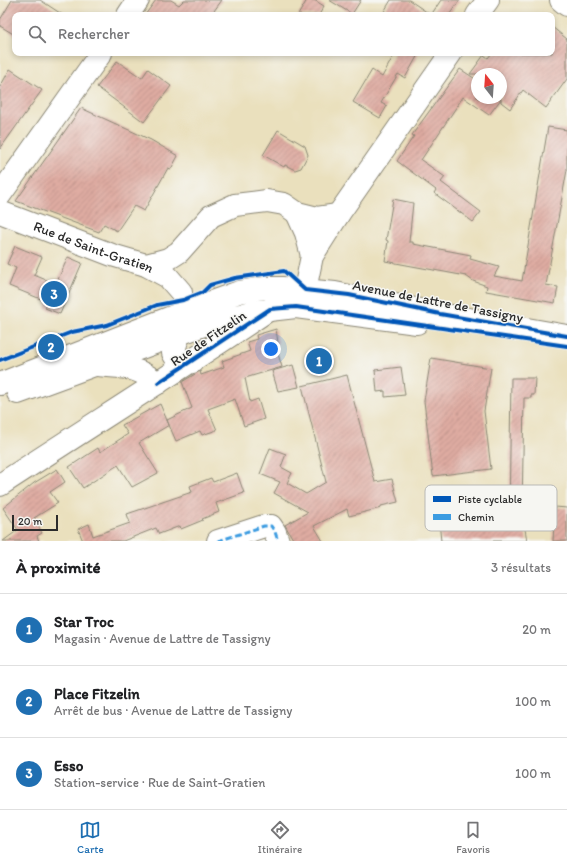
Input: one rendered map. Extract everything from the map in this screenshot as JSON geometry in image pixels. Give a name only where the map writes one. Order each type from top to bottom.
[{"type":"street","points":[[130,12],[138,0]]},
{"type":"street","points":[[479,12],[488,0]]},
{"type":"street","points":[[561,0],[567,5]]},
{"type":"street","points":[[0,195],[99,56]]},
{"type":"street","points":[[305,290],[312,256],[338,215],[449,56]]},
{"type":"street","points":[[146,265],[168,259],[179,252],[211,216],[235,205],[267,201],[284,204],[297,213],[317,218],[338,215]]},
{"type":"street","name":"Rue de Saint-Gratien","points":[[0,212],[112,255],[146,265],[168,277],[190,310]]},
{"type":"street","points":[[297,213],[306,233],[312,256]]},
{"type":"street","points":[[179,252],[190,310]]},
{"type":"street","name":"Avenue de Lattre de Tassigny","points":[[0,384],[190,310],[250,290],[282,288],[349,295],[440,314],[567,336]]},
{"type":"street","name":"Avenue de Lattre de Tassigny","points":[[190,310],[237,315],[270,309],[296,307],[567,346]]},
{"type":"street","name":"Rue de Fitzelin","points":[[0,485],[192,362],[270,309]]},
{"type":"street","name":"Avenue de Lattre de Tassigny","points":[[0,399],[178,335],[190,310]]},
{"type":"street","name":"Rue de Fitzelin","points":[[178,335],[174,356],[192,362]]},
{"type":"street","points":[[97,365],[136,368],[144,372],[158,383]]},
{"type":"street","points":[[218,541],[264,526],[271,526],[276,532],[278,541]]},
{"type":"building","points":[[12,0],[40,0],[58,12],[12,12],[12,33],[0,26],[0,20]]},
{"type":"building","points":[[156,0],[171,0],[179,5],[184,0],[222,0],[213,12],[147,12]]},
{"type":"building","points":[[307,0],[314,0],[324,6],[321,12],[300,12]]},
{"type":"building","points":[[329,0],[361,0],[353,12],[349,12]]},
{"type":"building","points":[[391,0],[409,0],[427,12],[384,12]]},
{"type":"building","points":[[441,0],[460,0],[451,12],[433,12]]},
{"type":"building","points":[[555,29],[567,39],[567,79],[546,108],[523,90],[510,109],[504,104],[507,104],[507,68],[474,68],[483,56],[488,58],[490,56],[555,56]]},
{"type":"building","points":[[393,56],[417,56],[405,78],[398,74],[381,103],[387,106],[380,118],[353,102],[372,70],[382,77]]},
{"type":"building","points":[[117,61],[142,78],[148,69],[171,86],[144,122],[97,87]]},
{"type":"building","points":[[10,69],[42,90],[0,149],[0,87]]},
{"type":"building","points":[[460,69],[471,76],[471,103],[463,97],[421,160],[445,177],[441,182],[481,212],[473,222],[434,193],[436,190],[397,161],[414,136],[412,135]]},
{"type":"building","points":[[473,104],[497,104],[489,115]]},
{"type":"building","points":[[81,108],[151,140],[178,156],[171,169],[168,168],[144,211],[134,206],[117,231],[104,224],[99,232],[16,201]]},
{"type":"building","points":[[548,127],[567,130],[567,170],[546,285],[558,287],[555,303],[486,291],[487,286],[473,281],[466,276],[385,261],[388,241],[386,240],[393,199],[413,203],[409,242],[471,255],[470,259],[499,267],[494,276],[522,281]]},
{"type":"building","points":[[278,130],[305,146],[308,155],[301,168],[295,170],[285,165],[284,167],[263,155]]},
{"type":"building","points":[[15,246],[42,257],[34,275],[56,284],[68,257],[82,263],[60,314],[45,308],[48,302],[9,286],[16,268],[7,264]]},
{"type":"building","points":[[276,329],[278,343],[275,344],[282,367],[245,378],[250,402],[258,399],[264,419],[244,426],[235,399],[208,409],[217,430],[202,435],[200,431],[176,441],[167,420],[192,408],[182,382],[200,371],[201,375],[224,367],[222,361],[250,351],[247,342],[257,339],[256,335]]},
{"type":"building","points":[[431,358],[491,368],[484,411],[491,469],[433,476],[424,401]]},
{"type":"building","points":[[293,365],[299,387],[278,391],[272,371]]},
{"type":"building","points":[[401,367],[405,395],[385,397],[385,391],[377,392],[375,370]]},
{"type":"building","points":[[347,375],[375,482],[392,479],[398,502],[349,516],[347,509],[314,526],[323,541],[294,541],[285,525],[308,512],[274,493],[280,482],[260,474],[270,448],[286,454],[281,467],[292,473],[287,483],[306,494],[326,482],[302,386]]},
{"type":"building","points":[[511,378],[535,378],[534,395],[531,395],[531,398],[524,398],[522,485],[510,485]]},
{"type":"building","points":[[160,404],[169,425],[139,443],[158,473],[132,487],[118,465],[83,488],[69,467],[98,448],[100,452],[128,434],[122,425]]},
{"type":"building","points":[[57,469],[65,482],[50,492],[58,503],[34,518],[42,533],[37,536],[39,541],[3,541],[18,530],[3,508],[34,483]]},
{"type":"building","points":[[237,473],[244,493],[216,503],[219,512],[181,529],[180,526],[159,534],[156,528],[123,541],[83,541],[78,529],[89,524],[93,536],[130,523],[127,514],[192,492],[190,486],[211,478],[213,482]]},
{"type":"building","points":[[557,507],[567,508],[567,541],[553,541],[554,531],[557,531]]},
{"type":"building","points":[[440,531],[525,531],[527,541],[441,541]]},
{"type":"marked path","points":[[218,541],[264,526],[271,526],[278,541]]},
{"type":"cycle path","points":[[0,360],[72,332],[107,325],[157,305],[183,300],[203,292],[210,285],[235,278],[284,271],[305,290],[349,295],[440,314],[567,336]]},
{"type":"cycle path","points":[[158,383],[270,309],[296,307],[567,346]]},
{"type":"place","name":"Esso","points":[[54,294]]},
{"type":"place","name":"Place Fitzelin","points":[[51,347]]},
{"type":"place","name":"Star Troc","points":[[319,361]]}]
